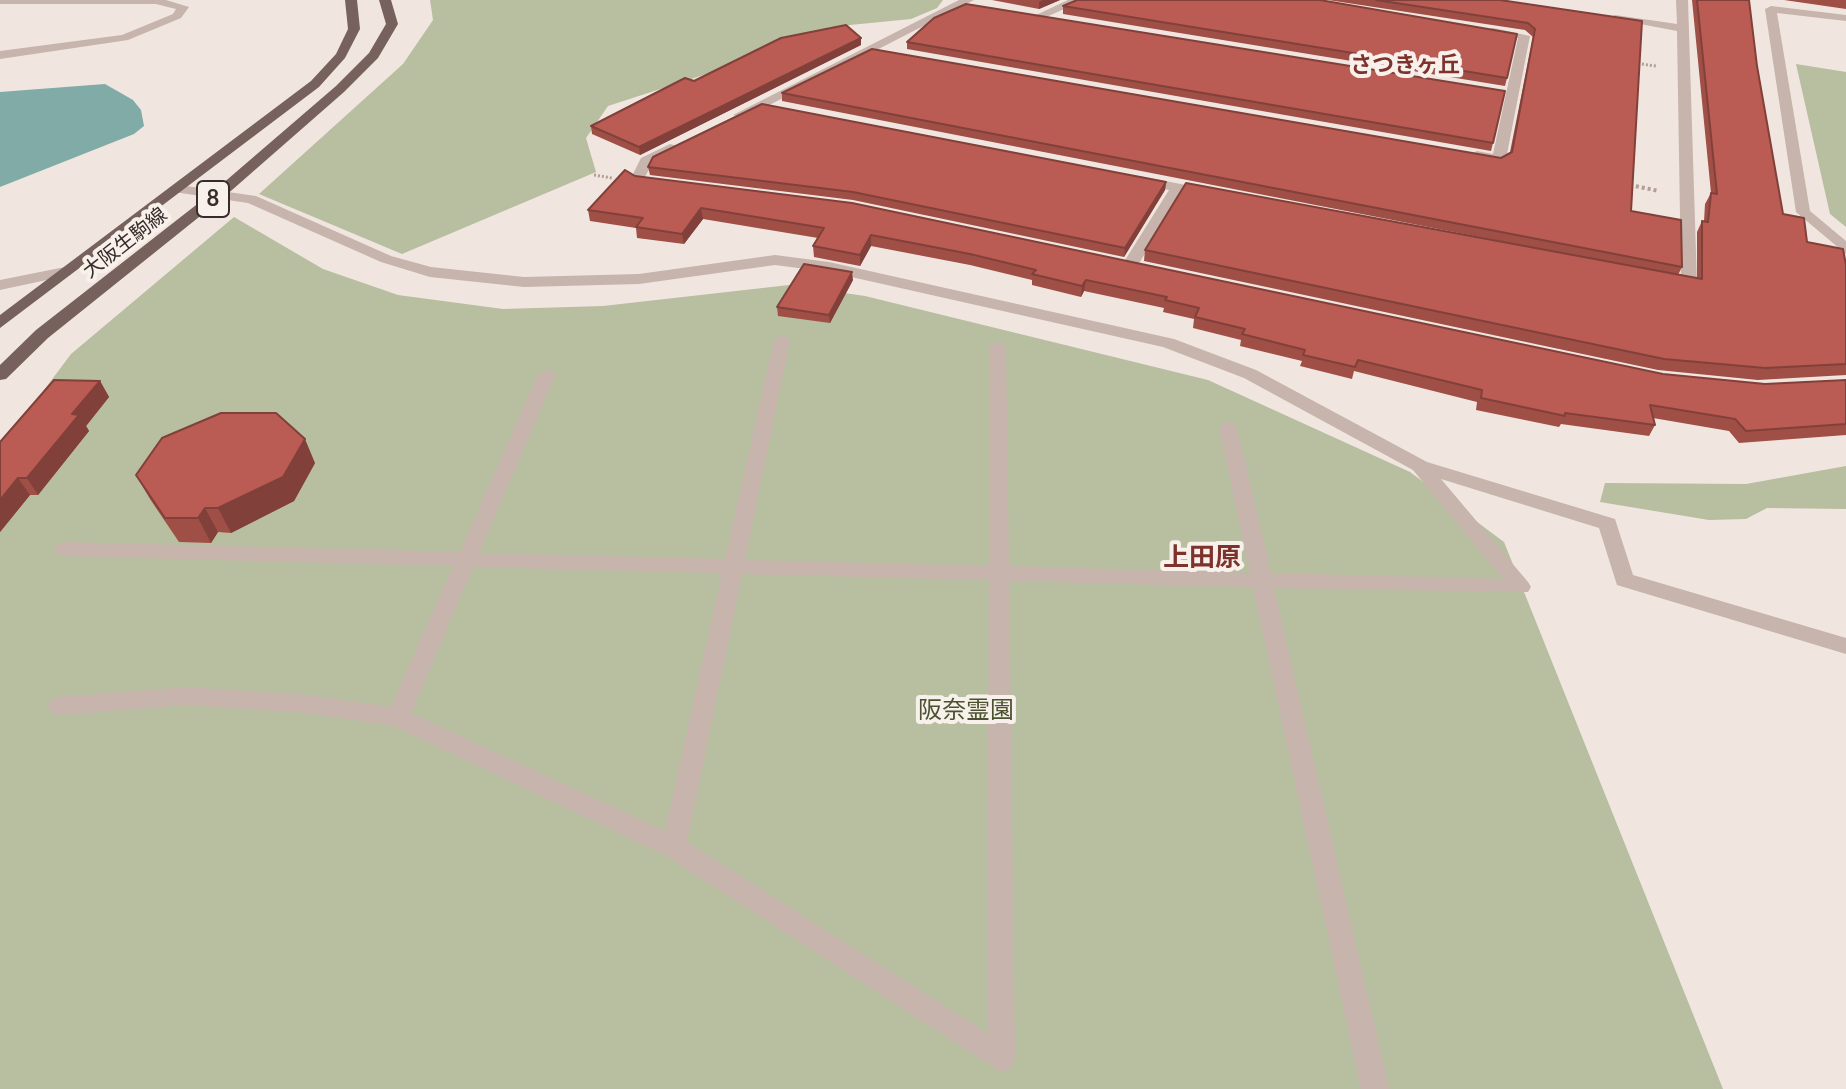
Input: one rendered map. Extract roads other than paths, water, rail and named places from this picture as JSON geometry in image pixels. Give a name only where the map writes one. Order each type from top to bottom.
[{"type":"main road","name":"大阪生駒線","points":[[0,323],[315,84],[333,65],[354,29],[351,0]]},
{"type":"main road","name":"大阪生駒線","points":[[0,375],[42,334],[219,194],[374,55],[392,24],[385,0]]},
{"type":"main road","points":[[137,221],[178,227]]},
{"type":"street","points":[[1072,21],[1034,15],[1078,0]]},
{"type":"street","points":[[1658,279],[1689,285],[1682,0]]},
{"type":"street","points":[[0,1],[156,1],[183,7],[177,16],[124,38],[0,55]]},
{"type":"street","points":[[723,123],[967,3]]},
{"type":"street","points":[[1846,18],[1804,6],[1771,9],[1803,212],[1846,249]]},
{"type":"street","points":[[1608,17],[1682,28]]},
{"type":"street","points":[[1458,152],[1499,159],[1524,36],[1482,30]]},
{"type":"street","points":[[870,49],[900,54]]},
{"type":"street","points":[[1496,90],[1511,93]]},
{"type":"street","points":[[762,104],[793,110]]},
{"type":"street","points":[[683,186],[637,180],[646,161],[685,142]]},
{"type":"street","points":[[1131,178],[1224,196]]},
{"type":"street","points":[[1130,265],[1178,187]]},
{"type":"street","points":[[179,189],[251,199],[386,259],[430,272],[524,282],[639,279],[775,260],[829,267],[1168,343],[1250,374],[1420,466],[1608,524],[1624,580],[1846,646]]},
{"type":"street","points":[[0,285],[65,272]]},
{"type":"street","points":[[674,847],[782,340]]},
{"type":"street","points":[[59,706],[187,696],[307,704],[398,717],[674,847],[1001,1058],[998,346]]},
{"type":"street","points":[[398,717],[469,560],[547,374]]},
{"type":"street","points":[[1228,427],[1375,1089]]},
{"type":"street","points":[[62,549],[1521,587],[1420,466]]},
{"type":"water","points":[[105,84],[133,100],[141,110],[144,126],[134,134],[0,187],[0,92]]},
{"type":"district","name":"さつきヶ丘","points":[[1405,65]]},
{"type":"district","name":"上田原","points":[[1202,558]]},
{"type":"park label","name":"阪奈霊園","points":[[966,710]]}]
